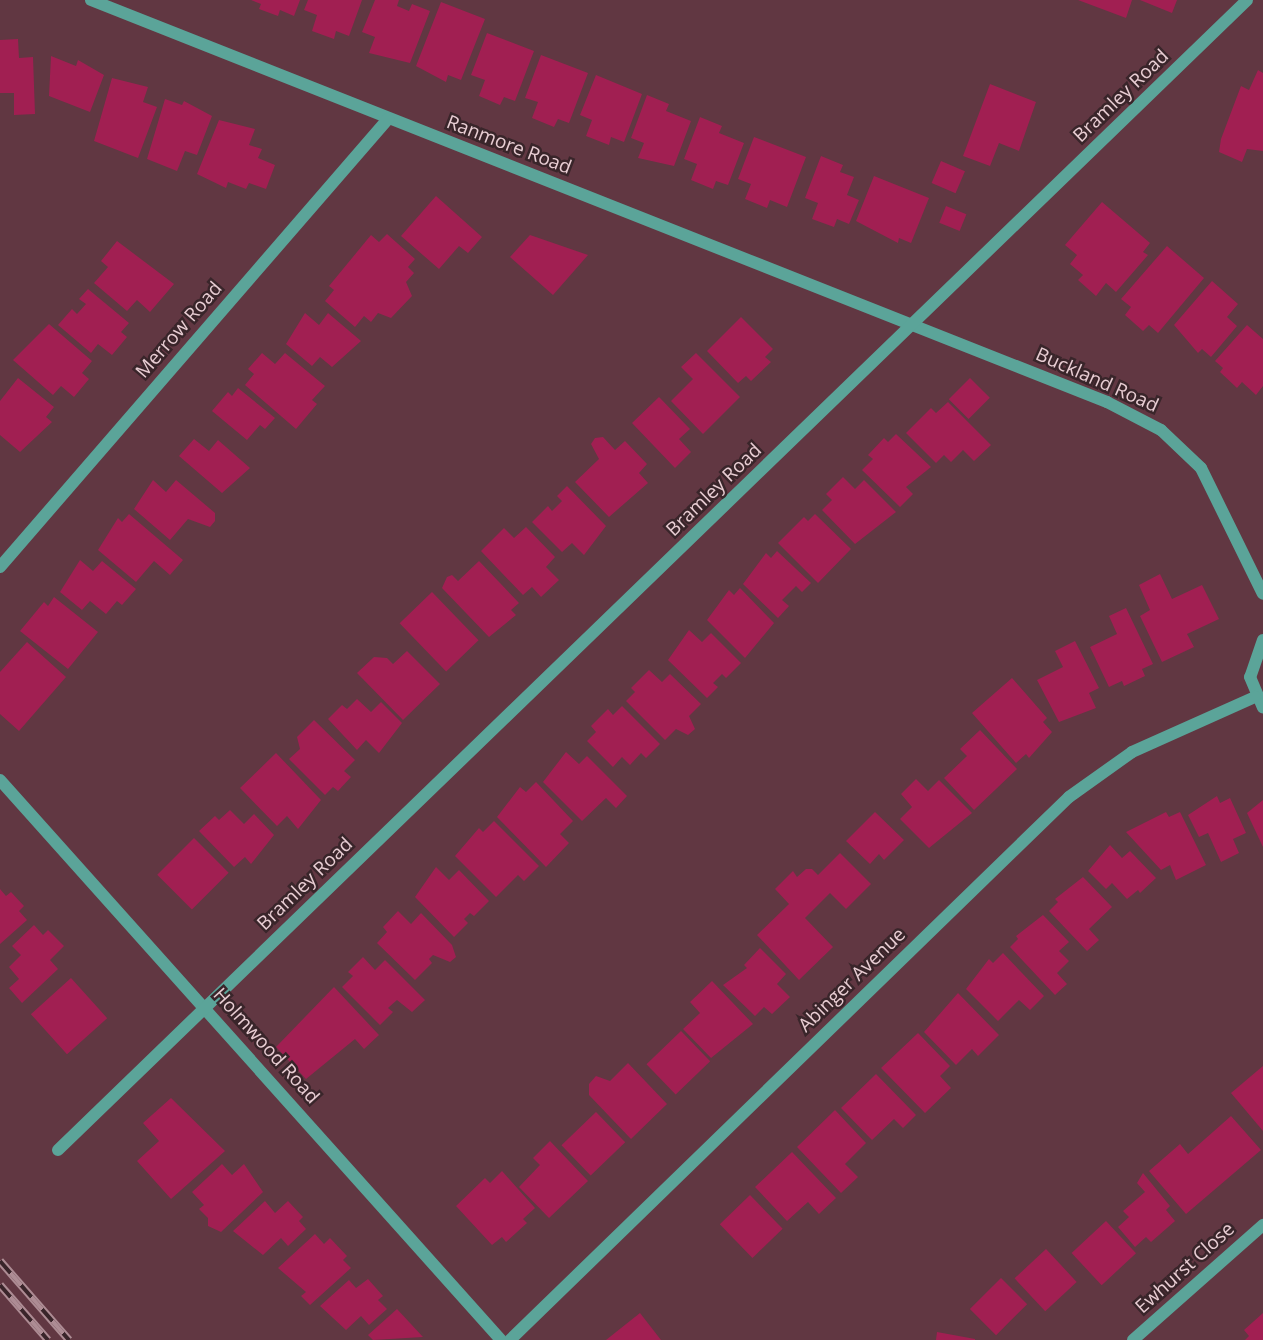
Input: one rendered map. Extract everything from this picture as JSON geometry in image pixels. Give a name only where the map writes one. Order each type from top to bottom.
[{"type":"street","name":"Ranmore Road","points":[[91,0],[913,325]]},
{"type":"street","name":"Bramley Road","points":[[58,1150],[1247,0]]},
{"type":"street","name":"Merrow Road","points":[[0,567],[388,119]]},
{"type":"street","name":"Buckland Road","points":[[913,325],[1107,402],[1161,430],[1201,468],[1263,594]]},
{"type":"street","points":[[1259,702],[1250,677],[1263,640]]},
{"type":"street","name":"Abinger Avenue","points":[[510,1340],[1069,797],[1132,752],[1259,702]]},
{"type":"street","name":"Holmwood Road","points":[[0,780],[501,1340]]},
{"type":"street","name":"Ewhurst Close","points":[[1133,1340],[1263,1225]]},
{"type":"building","points":[[251,0],[300,0],[294,16],[280,10],[278,16],[259,9],[261,4]]},
{"type":"building","points":[[308,0],[362,0],[349,36],[336,31],[334,39],[312,31],[317,15],[304,10]]},
{"type":"building","points":[[375,0],[399,0],[397,6],[409,11],[412,4],[430,11],[410,63],[369,53],[375,37],[362,32]]},
{"type":"building","points":[[1078,0],[1132,0],[1126,18]]},
{"type":"building","points":[[1140,0],[1177,0],[1172,13]]},
{"type":"building","points":[[441,2],[485,19],[461,80],[448,75],[446,82],[416,66]]},
{"type":"building","points":[[487,33],[534,51],[515,101],[504,97],[500,105],[479,96],[485,80],[471,75]]},
{"type":"building","points":[[18,39],[19,58],[33,57],[35,114],[14,115],[14,93],[0,93],[0,40]]},
{"type":"building","points":[[541,55],[588,73],[569,123],[558,119],[554,127],[532,118],[538,102],[525,98]]},
{"type":"building","points":[[51,56],[76,66],[78,60],[104,75],[90,112],[49,96]]},
{"type":"building","points":[[1258,70],[1263,73],[1263,151],[1247,149],[1242,162],[1219,152],[1221,139],[1241,86],[1249,90]]},
{"type":"building","points":[[596,75],[642,94],[624,142],[611,137],[609,145],[586,136],[592,120],[580,115]]},
{"type":"building","points":[[112,78],[148,87],[143,102],[157,107],[138,158],[94,141]]},
{"type":"building","points":[[990,84],[1036,102],[1019,151],[999,143],[990,166],[963,156]]},
{"type":"building","points":[[647,95],[669,104],[666,111],[691,121],[674,166],[638,158],[644,143],[631,138]]},
{"type":"building","points":[[165,99],[182,105],[184,101],[212,116],[197,155],[185,151],[177,171],[147,159]]},
{"type":"building","points":[[700,117],[722,126],[719,133],[744,143],[728,185],[716,181],[713,189],[691,180],[697,164],[684,159]]},
{"type":"building","points":[[219,120],[255,129],[249,145],[262,149],[258,158],[275,165],[266,189],[249,183],[246,189],[228,182],[226,188],[197,174]]},
{"type":"building","points":[[754,137],[806,157],[787,207],[770,200],[767,208],[745,199],[751,184],[738,179]]},
{"type":"building","points":[[821,156],[843,165],[840,172],[854,177],[847,195],[859,200],[849,224],[837,219],[834,227],[812,219],[818,203],[805,198]]},
{"type":"building","points":[[941,161],[965,171],[956,193],[932,183]]},
{"type":"building","points":[[874,176],[929,198],[911,243],[899,238],[898,243],[856,221]]},
{"type":"building","points":[[436,196],[482,237],[468,253],[459,246],[439,269],[401,236]]},
{"type":"building","points":[[1102,202],[1150,243],[1143,252],[1148,255],[1116,292],[1106,283],[1096,296],[1078,280],[1083,275],[1070,264],[1077,255],[1065,245]]},
{"type":"building","points":[[946,206],[966,214],[960,231],[939,223]]},
{"type":"building","points":[[387,234],[415,259],[408,267],[414,273],[406,282],[412,296],[391,318],[378,313],[371,322],[364,316],[355,327],[325,301],[334,290],[329,286],[371,235],[379,242]]},
{"type":"building","points":[[530,235],[588,255],[553,295],[510,257]]},
{"type":"building","points":[[117,241],[174,284],[150,312],[137,300],[127,311],[94,283],[108,267],[101,261]]},
{"type":"building","points":[[1167,246],[1204,278],[1158,333],[1149,325],[1143,331],[1125,315],[1131,307],[1121,299]]},
{"type":"building","points":[[1212,281],[1238,304],[1227,317],[1237,326],[1211,357],[1202,349],[1198,353],[1174,325]]},
{"type":"building","points":[[88,289],[129,323],[121,332],[127,337],[112,355],[98,344],[91,353],[58,325],[72,309],[77,314],[86,304],[79,299]]},
{"type":"building","points":[[305,313],[319,325],[328,313],[361,341],[332,367],[320,357],[312,366],[286,344]]},
{"type":"building","points":[[741,317],[773,349],[765,357],[771,362],[751,381],[746,376],[738,383],[707,351]]},
{"type":"building","points":[[49,324],[92,361],[82,373],[89,379],[74,397],[61,386],[53,395],[13,360]]},
{"type":"building","points":[[1247,325],[1263,339],[1263,386],[1256,395],[1242,382],[1237,388],[1220,372],[1223,368],[1215,361]]},
{"type":"building","points":[[262,353],[275,364],[285,353],[325,386],[312,400],[317,404],[296,429],[245,385],[254,374],[248,369]]},
{"type":"building","points":[[696,353],[740,397],[703,434],[671,401],[693,379],[681,367]]},
{"type":"building","points":[[18,378],[54,407],[46,417],[52,422],[20,452],[0,435],[0,401]]},
{"type":"building","points":[[970,378],[990,398],[969,419],[949,399]]},
{"type":"building","points":[[238,388],[275,418],[265,429],[260,425],[247,440],[212,411],[228,392],[232,396]]},
{"type":"building","points":[[659,397],[690,429],[679,439],[691,452],[675,468],[632,423]]},
{"type":"building","points":[[948,402],[991,445],[974,461],[963,450],[951,462],[944,455],[936,463],[906,433],[931,408],[936,413]]},
{"type":"building","points":[[896,434],[931,467],[906,487],[913,494],[900,507],[862,470],[873,459],[868,455],[884,438],[888,442]]},
{"type":"building","points":[[603,437],[615,450],[625,441],[647,464],[639,473],[648,483],[609,517],[575,482],[599,459],[591,444],[595,438]]},
{"type":"building","points":[[194,439],[209,451],[218,440],[250,468],[222,493],[179,456]]},
{"type":"building","points":[[843,477],[855,489],[864,480],[896,512],[855,544],[822,510],[832,500],[826,494]]},
{"type":"building","points":[[153,480],[166,492],[176,480],[215,513],[215,521],[210,527],[188,519],[170,540],[134,509]]},
{"type":"building","points":[[567,486],[606,526],[584,555],[572,543],[562,552],[532,522],[548,506],[552,511],[562,501],[557,496]]},
{"type":"building","points":[[129,514],[183,560],[170,575],[154,561],[136,582],[98,550],[118,518],[122,522]]},
{"type":"building","points":[[815,514],[851,549],[818,583],[778,543],[804,517],[808,521]]},
{"type":"building","points":[[526,527],[555,557],[546,567],[559,580],[541,597],[532,587],[523,595],[481,551],[504,528],[514,538]]},
{"type":"building","points":[[777,551],[811,583],[802,592],[796,586],[782,600],[789,606],[778,618],[743,584],[766,553],[771,558]]},
{"type":"building","points":[[80,560],[93,571],[102,561],[136,589],[122,605],[117,601],[106,614],[90,601],[82,610],[60,592]]},
{"type":"building","points":[[479,561],[519,603],[511,610],[516,615],[489,637],[442,588],[447,577],[452,575],[458,581]]},
{"type":"building","points":[[1160,574],[1172,599],[1202,585],[1219,619],[1187,634],[1194,647],[1162,662],[1140,616],[1150,610],[1139,585]]},
{"type":"building","points":[[740,588],[774,623],[745,658],[707,620],[729,590],[734,595]]},
{"type":"building","points":[[432,592],[479,640],[446,671],[400,623]]},
{"type":"building","points":[[54,597],[98,632],[68,669],[20,631],[44,602],[48,606]]},
{"type":"building","points":[[1126,608],[1153,664],[1142,669],[1145,676],[1124,686],[1122,681],[1109,687],[1090,647],[1117,634],[1109,616]]},
{"type":"building","points":[[689,630],[702,642],[711,633],[741,663],[726,678],[722,674],[713,683],[718,687],[707,698],[668,660]]},
{"type":"building","points":[[1075,641],[1099,688],[1089,693],[1096,708],[1059,722],[1037,680],[1063,667],[1055,651]]},
{"type":"building","points":[[27,642],[66,677],[19,731],[0,714],[0,672]]},
{"type":"building","points":[[407,651],[440,684],[403,720],[357,673],[374,657],[387,658],[393,664]]},
{"type":"building","points":[[649,670],[662,682],[670,674],[701,704],[689,716],[695,729],[688,735],[676,729],[665,740],[626,701],[635,692],[631,688]]},
{"type":"building","points":[[1012,678],[1047,718],[1043,722],[1052,732],[1029,758],[1026,754],[1016,763],[972,713]]},
{"type":"building","points":[[357,699],[371,712],[381,702],[402,723],[379,753],[366,740],[357,750],[328,719],[342,705],[347,709]]},
{"type":"building","points":[[622,706],[660,744],[646,758],[641,753],[630,765],[622,757],[613,767],[587,741],[596,732],[591,726],[608,709],[613,715]]},
{"type":"building","points":[[314,720],[355,760],[344,771],[351,777],[338,791],[333,787],[325,795],[289,759],[300,749],[297,737]]},
{"type":"building","points":[[980,730],[1017,769],[974,810],[944,778],[967,756],[960,749]]},
{"type":"building","points":[[566,752],[579,764],[587,756],[627,796],[616,808],[606,798],[582,821],[543,782]]},
{"type":"building","points":[[276,753],[321,800],[298,829],[287,816],[277,826],[240,788]]},
{"type":"building","points":[[916,779],[928,791],[939,780],[972,813],[929,848],[900,819],[912,807],[901,794]]},
{"type":"building","points":[[536,782],[573,821],[560,834],[569,843],[546,867],[497,817],[520,787],[526,792]]},
{"type":"building","points":[[1217,796],[1220,803],[1230,798],[1246,833],[1233,839],[1239,853],[1221,862],[1208,833],[1199,837],[1188,815]]},
{"type":"building","points":[[1263,800],[1263,847],[1247,813]]},
{"type":"building","points":[[230,810],[244,824],[254,814],[274,835],[251,864],[245,857],[234,867],[199,831],[215,816],[219,820]]},
{"type":"building","points":[[875,812],[904,840],[884,860],[879,854],[870,864],[846,841]]},
{"type":"building","points":[[1166,812],[1169,817],[1180,812],[1206,865],[1176,880],[1170,865],[1161,870],[1126,832]]},
{"type":"building","points":[[494,821],[539,866],[524,881],[518,875],[496,897],[455,856],[479,828],[483,832]]},
{"type":"building","points":[[194,838],[229,873],[192,909],[157,875]]},
{"type":"building","points":[[1110,845],[1122,858],[1130,851],[1156,878],[1140,893],[1138,890],[1127,899],[1112,883],[1106,889],[1088,871]]},
{"type":"building","points":[[840,853],[871,884],[846,909],[830,893],[805,918],[833,947],[799,980],[757,935],[789,904],[775,889],[793,871],[797,877],[806,869],[812,869],[818,875]]},
{"type":"building","points":[[436,867],[449,880],[459,870],[489,901],[474,916],[470,913],[464,919],[468,923],[454,937],[415,897]]},
{"type":"building","points":[[1083,877],[1112,907],[1089,929],[1099,940],[1087,951],[1049,911],[1058,902],[1055,899]]},
{"type":"building","points":[[0,889],[6,896],[11,892],[24,906],[19,911],[27,920],[0,944]]},
{"type":"building","points":[[398,911],[411,924],[421,913],[452,945],[456,957],[450,962],[433,955],[429,959],[432,963],[415,980],[377,943],[387,932],[383,927]]},
{"type":"building","points":[[1043,915],[1069,942],[1059,951],[1069,961],[1057,973],[1067,984],[1055,995],[1010,947],[1018,939],[1016,936]]},
{"type":"building","points":[[34,925],[43,935],[48,930],[64,946],[50,960],[58,969],[22,1003],[9,988],[19,979],[9,967],[21,955],[12,946]]},
{"type":"building","points":[[760,948],[786,974],[777,984],[790,997],[772,1014],[764,1007],[755,1016],[723,985],[747,968],[744,965]]},
{"type":"building","points":[[1003,953],[1044,996],[1030,1010],[1019,1000],[998,1021],[966,989],[989,959],[993,963]]},
{"type":"building","points":[[363,957],[375,970],[385,960],[425,1000],[412,1012],[397,1000],[388,1008],[393,1012],[380,1025],[342,987],[353,976],[348,972]]},
{"type":"building","points":[[71,978],[107,1018],[67,1054],[31,1014]]},
{"type":"building","points":[[712,981],[753,1024],[711,1058],[683,1029],[700,1013],[690,1002]]},
{"type":"building","points":[[334,987],[379,1035],[364,1049],[355,1039],[306,1079],[276,1047]]},
{"type":"building","points":[[958,993],[999,1035],[978,1056],[972,1049],[956,1065],[924,1032]]},
{"type":"building","points":[[681,1031],[710,1061],[676,1095],[646,1064]]},
{"type":"building","points":[[918,1033],[950,1066],[940,1076],[951,1088],[925,1113],[881,1068]]},
{"type":"building","points":[[628,1063],[667,1104],[631,1139],[589,1095],[589,1084],[596,1076],[610,1081]]},
{"type":"building","points":[[1263,1066],[1263,1131],[1231,1093]]},
{"type":"building","points":[[876,1074],[916,1115],[903,1128],[894,1119],[872,1140],[841,1108]]},
{"type":"building","points":[[171,1098],[225,1151],[171,1199],[137,1161],[159,1141],[143,1123]]},
{"type":"building","points":[[835,1110],[866,1143],[845,1164],[858,1177],[841,1193],[797,1147]]},
{"type":"building","points":[[596,1112],[625,1142],[591,1176],[561,1145]]},
{"type":"building","points":[[1231,1116],[1261,1150],[1186,1214],[1149,1171],[1180,1144],[1188,1154]]},
{"type":"building","points":[[550,1141],[588,1181],[549,1218],[519,1187],[540,1165],[533,1158]]},
{"type":"building","points":[[792,1152],[836,1198],[819,1214],[808,1202],[787,1221],[755,1187]]},
{"type":"building","points":[[222,1164],[232,1175],[244,1164],[263,1192],[221,1232],[208,1226],[208,1218],[199,1209],[204,1205],[192,1192]]},
{"type":"building","points":[[502,1171],[535,1208],[523,1219],[527,1223],[506,1242],[502,1237],[492,1245],[456,1206],[485,1178],[490,1183]]},
{"type":"building","points":[[1143,1173],[1170,1206],[1166,1210],[1175,1221],[1151,1242],[1146,1237],[1135,1247],[1118,1227],[1129,1217],[1123,1211],[1145,1192],[1137,1183]]},
{"type":"building","points":[[750,1195],[783,1229],[752,1258],[720,1224]]},
{"type":"building","points":[[265,1201],[275,1213],[288,1201],[303,1217],[299,1221],[306,1229],[288,1246],[281,1238],[263,1255],[233,1231]]},
{"type":"building","points":[[1106,1221],[1136,1253],[1102,1285],[1072,1253]]},
{"type":"building","points":[[315,1234],[324,1244],[330,1238],[347,1256],[343,1260],[351,1268],[310,1305],[301,1296],[306,1292],[278,1268]]},
{"type":"building","points":[[1046,1249],[1077,1282],[1045,1311],[1015,1278]]},
{"type":"building","points":[[1001,1278],[1027,1304],[996,1335],[970,1309]]},
{"type":"building","points":[[368,1279],[383,1296],[378,1300],[387,1309],[369,1325],[361,1316],[346,1330],[320,1306],[349,1280],[356,1288]]},
{"type":"building","points":[[397,1309],[423,1337],[373,1340],[368,1335]]},
{"type":"building","points":[[640,1313],[661,1340],[606,1340]]},
{"type":"building","points":[[1263,1313],[1263,1340],[1245,1340],[1249,1336],[1244,1330]]},
{"type":"building","points":[[937,1332],[975,1339],[975,1340],[936,1340]]},
{"type":"railway","points":[[0,1261],[69,1340]]},
{"type":"railway","points":[[0,1285],[48,1340]]}]
